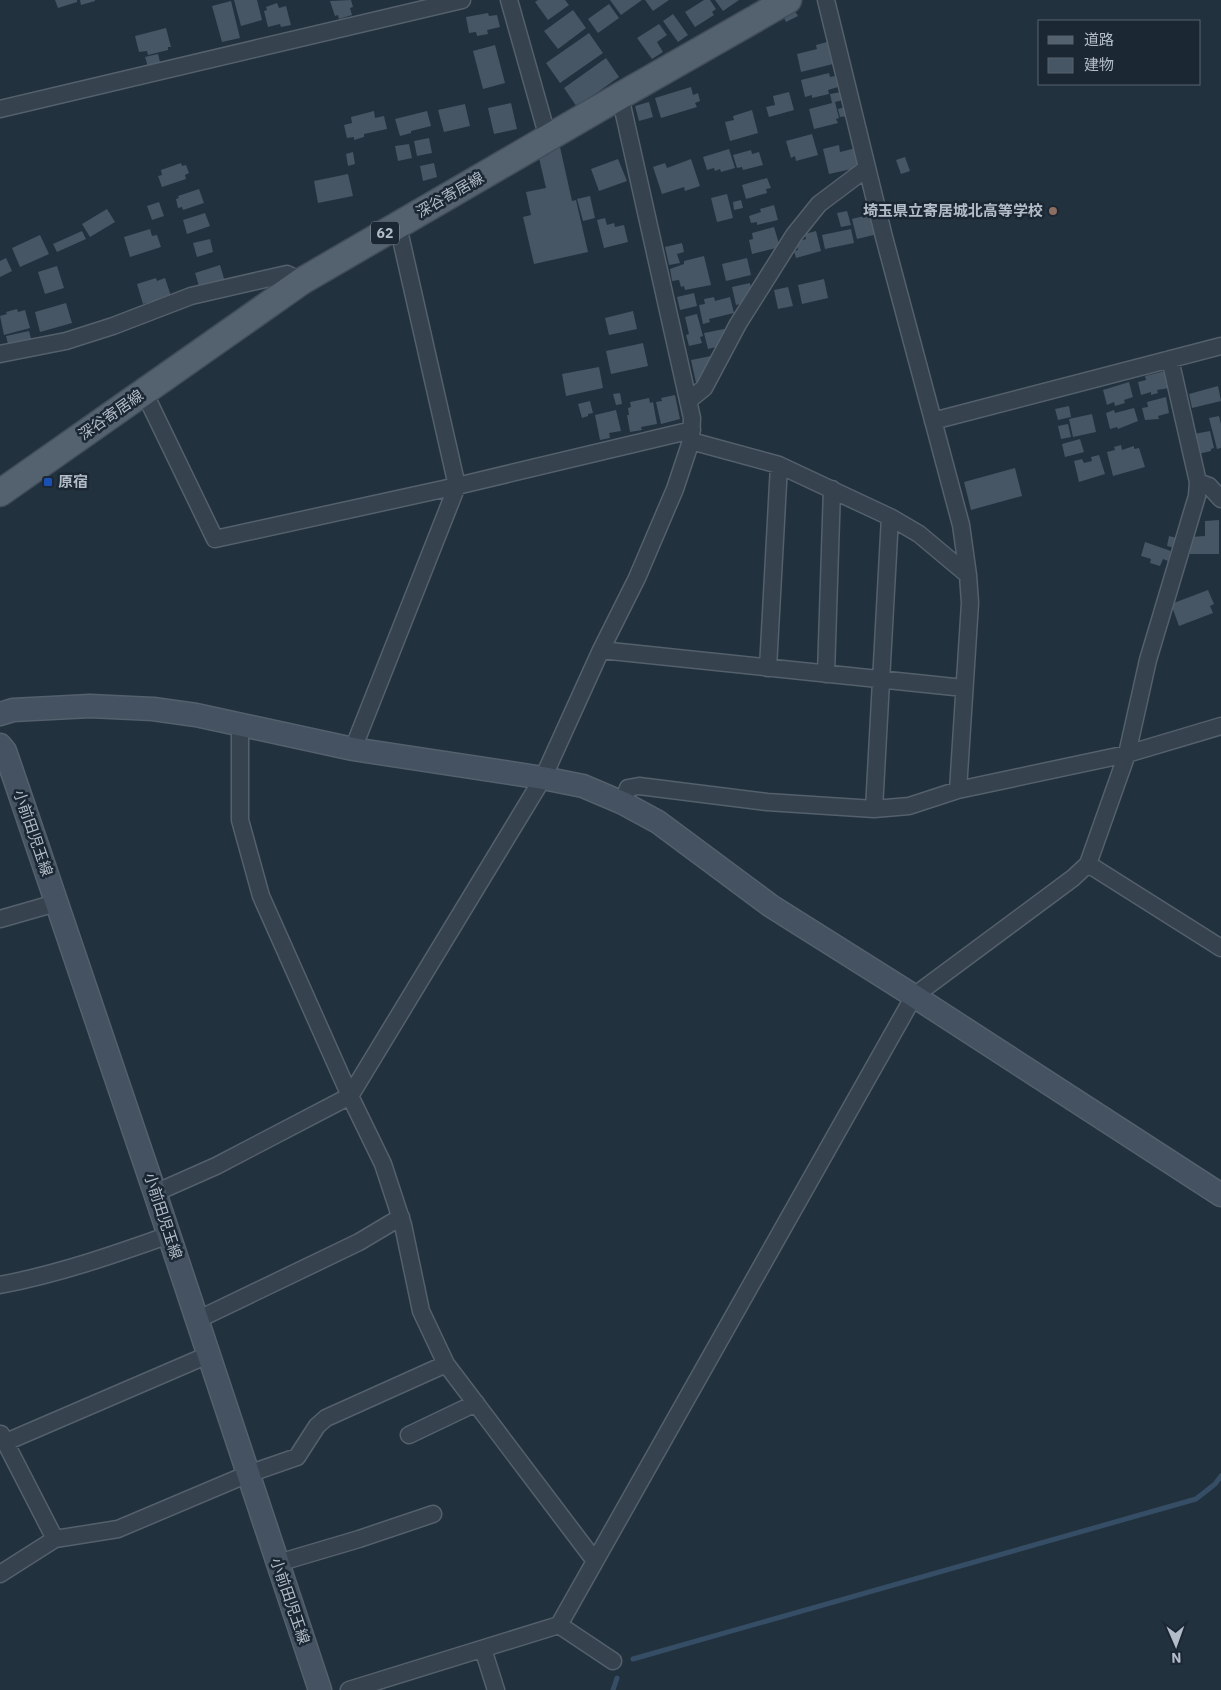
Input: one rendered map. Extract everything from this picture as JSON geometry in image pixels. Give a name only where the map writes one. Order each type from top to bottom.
[{"type":"main road","name":"深谷寄居線","points":[[0,492],[302,281],[788,0]]},
{"type":"street","points":[[0,109],[462,0]]},
{"type":"street","points":[[510,0],[548,138]]},
{"type":"street","points":[[826,0],[961,525],[970,603],[958,790]]},
{"type":"street","points":[[155,1193],[216,1166],[350,1096],[543,778],[601,650],[637,578],[672,497],[692,435],[692,418],[620,96]]},
{"type":"street","points":[[688,401],[704,388],[738,324],[794,235],[819,204],[868,168]]},
{"type":"street","points":[[353,749],[457,486],[398,226]]},
{"type":"street","points":[[0,354],[66,341],[113,326],[200,293],[287,274],[302,281]]},
{"type":"street","points":[[933,421],[1221,346]]},
{"type":"street","points":[[349,1690],[558,1626],[914,996],[1073,878],[1088,864],[1127,754],[1148,660],[1198,496],[1198,482],[1170,359]]},
{"type":"street","points":[[144,392],[215,539],[692,435],[779,465],[890,517],[920,534],[968,575]]},
{"type":"street","points":[[768,668],[779,465]]},
{"type":"street","points":[[1198,482],[1209,486],[1221,499]]},
{"type":"street","points":[[826,674],[832,489]]},
{"type":"street","points":[[874,809],[890,517]]},
{"type":"street","points":[[601,650],[964,688]]},
{"type":"street","points":[[0,714],[13,710],[90,706],[153,709],[196,715],[353,749],[543,778],[583,786],[623,803],[658,822],[771,906],[914,996],[1221,1196]]},
{"type":"street","points":[[240,725],[240,820],[261,896],[350,1096],[384,1164],[401,1217],[421,1311],[446,1364],[595,1561]]},
{"type":"street","points":[[623,803],[628,788],[639,786],[768,802],[874,809],[910,806],[958,790],[1127,754],[1221,726]]},
{"type":"street","name":"小前田児玉線","points":[[0,745],[5,751],[155,1193],[320,1690]]},
{"type":"street","points":[[1088,864],[1221,948]]},
{"type":"street","points":[[0,919],[56,903]]},
{"type":"street","points":[[197,1320],[359,1242],[401,1217]]},
{"type":"street","points":[[0,1285],[89,1263],[169,1235]]},
{"type":"street","points":[[55,1539],[3,1438],[208,1355]]},
{"type":"street","points":[[0,1574],[55,1539],[118,1529],[248,1474],[297,1458],[317,1426],[326,1418],[446,1364]]},
{"type":"street","points":[[409,1435],[476,1403]]},
{"type":"street","points":[[278,1563],[359,1539],[433,1514]]},
{"type":"street","points":[[558,1626],[613,1661]]},
{"type":"street","points":[[483,1648],[496,1690]]},
{"type":"building","points":[[55,0],[77,0],[77,2],[58,8]]},
{"type":"building","points":[[80,0],[95,0],[95,1],[81,5]]},
{"type":"building","points":[[234,0],[257,0],[262,20],[241,26]]},
{"type":"building","points":[[351,0],[353,7],[350,8],[352,15],[339,19],[338,15],[335,16],[330,1]]},
{"type":"building","points":[[538,0],[565,0],[569,5],[548,20],[535,2]]},
{"type":"building","points":[[610,0],[642,0],[621,15]]},
{"type":"building","points":[[645,0],[669,0],[653,11]]},
{"type":"building","points":[[704,0],[710,0],[716,9],[712,12],[714,15],[695,27],[685,12]]},
{"type":"building","points":[[715,0],[739,0],[723,11]]},
{"type":"building","points":[[231,1],[240,38],[222,42],[212,6]]},
{"type":"building","points":[[277,3],[279,8],[286,6],[291,25],[281,27],[280,24],[268,27],[264,11],[267,10],[266,7]]},
{"type":"building","points":[[609,4],[619,18],[598,33],[588,19]]},
{"type":"building","points":[[573,10],[586,28],[558,49],[544,31]]},
{"type":"building","points":[[794,10],[798,16],[786,22],[783,16]]},
{"type":"building","points":[[488,13],[489,16],[497,15],[500,27],[487,30],[488,34],[477,36],[476,32],[469,33],[466,17]]},
{"type":"building","points":[[673,14],[688,35],[678,42],[663,21]]},
{"type":"building","points":[[659,24],[667,35],[657,42],[663,52],[652,59],[637,38]]},
{"type":"building","points":[[166,28],[171,47],[168,47],[168,50],[148,55],[147,51],[139,52],[135,36]]},
{"type":"building","points":[[589,33],[603,53],[560,83],[546,63]]},
{"type":"building","points":[[827,42],[833,64],[801,72],[797,54],[817,49],[816,45]]},
{"type":"building","points":[[495,45],[505,83],[483,89],[473,51]]},
{"type":"building","points":[[158,54],[161,66],[149,70],[145,57]]},
{"type":"building","points":[[606,58],[619,77],[577,107],[564,88]]},
{"type":"building","points":[[829,73],[830,77],[835,76],[838,87],[828,90],[829,94],[812,98],[812,95],[805,97],[801,80]]},
{"type":"building","points":[[691,87],[693,95],[698,93],[700,101],[695,103],[697,107],[661,118],[655,98]]},
{"type":"building","points":[[789,92],[794,110],[769,117],[766,107],[775,105],[773,96]]},
{"type":"building","points":[[841,92],[843,100],[835,102],[839,118],[836,119],[838,123],[814,129],[809,109],[832,103],[830,94]]},
{"type":"building","points":[[649,102],[653,117],[639,121],[635,106]]},
{"type":"building","points":[[511,103],[517,129],[494,134],[488,108]]},
{"type":"building","points":[[465,104],[470,126],[444,132],[438,110]]},
{"type":"building","points":[[846,107],[848,116],[840,117],[838,109]]},
{"type":"building","points":[[752,110],[758,133],[730,141],[725,122],[734,120],[733,116]]},
{"type":"building","points":[[374,111],[375,118],[384,116],[387,129],[364,134],[364,137],[354,140],[354,137],[347,138],[344,125],[352,123],[351,117]]},
{"type":"building","points":[[427,111],[431,126],[400,136],[395,119]]},
{"type":"building","points":[[812,134],[818,155],[796,161],[795,156],[791,158],[786,141]]},
{"type":"building","points":[[429,138],[432,153],[417,156],[414,141]]},
{"type":"building","points":[[409,144],[412,158],[398,161],[395,146]]},
{"type":"building","points":[[839,145],[840,152],[856,148],[861,167],[829,174],[823,149]]},
{"type":"building","points":[[560,147],[572,201],[576,200],[588,252],[534,264],[523,217],[531,215],[526,192],[546,188],[539,158]]},
{"type":"building","points":[[729,149],[735,168],[721,172],[720,169],[715,171],[714,168],[707,170],[703,157]]},
{"type":"building","points":[[751,150],[752,154],[759,152],[763,165],[743,170],[742,167],[737,168],[733,155]]},
{"type":"building","points":[[353,152],[355,164],[348,166],[346,154]]},
{"type":"building","points":[[905,157],[910,171],[901,174],[896,160]]},
{"type":"building","points":[[618,159],[627,181],[599,191],[591,169]]},
{"type":"building","points":[[691,159],[700,186],[685,191],[684,187],[662,194],[653,167],[665,163],[667,168]]},
{"type":"building","points":[[181,163],[182,166],[186,165],[189,173],[185,175],[186,179],[162,187],[158,176],[162,175],[161,170]]},
{"type":"building","points":[[434,163],[437,177],[423,181],[420,166]]},
{"type":"building","points":[[348,174],[353,196],[318,203],[314,181]]},
{"type":"building","points":[[767,178],[771,188],[766,189],[767,193],[746,199],[742,185]]},
{"type":"building","points":[[199,189],[204,203],[183,210],[182,207],[178,208],[176,199],[179,198],[178,196]]},
{"type":"building","points":[[727,194],[733,218],[717,222],[711,198]]},
{"type":"building","points":[[590,196],[595,218],[583,221],[577,199]]},
{"type":"building","points":[[741,200],[743,208],[734,210],[733,202]]},
{"type":"building","points":[[159,202],[164,216],[152,220],[147,206]]},
{"type":"building","points":[[774,205],[778,220],[757,225],[757,222],[751,223],[749,216],[761,212],[760,209]]},
{"type":"building","points":[[107,209],[115,222],[90,237],[82,224]]},
{"type":"building","points":[[872,210],[878,234],[857,239],[852,219],[864,216],[863,213]]},
{"type":"building","points":[[847,211],[851,225],[841,227],[837,213]]},
{"type":"building","points":[[205,213],[210,226],[187,234],[183,220]]},
{"type":"building","points":[[605,218],[607,225],[614,223],[615,227],[624,225],[628,242],[604,248],[597,220]]},
{"type":"building","points":[[774,227],[780,247],[752,254],[749,240],[753,239],[752,233]]},
{"type":"building","points":[[150,229],[152,236],[157,235],[161,247],[130,257],[124,237]]},
{"type":"building","points":[[851,229],[854,243],[825,249],[822,235]]},
{"type":"building","points":[[82,231],[86,239],[57,252],[53,244]]},
{"type":"building","points":[[816,231],[821,251],[796,258],[794,251],[798,250],[796,242],[806,239],[805,234]]},
{"type":"building","points":[[40,235],[49,254],[20,267],[12,248]]},
{"type":"building","points":[[210,239],[213,252],[197,257],[193,243]]},
{"type":"building","points":[[682,243],[684,252],[677,254],[680,263],[669,265],[665,247]]},
{"type":"building","points":[[704,256],[711,285],[685,290],[684,286],[681,287],[679,280],[672,281],[670,269],[684,264],[684,261]]},
{"type":"building","points":[[6,258],[12,271],[0,277],[0,261]]},
{"type":"building","points":[[747,258],[751,275],[726,281],[722,264]]},
{"type":"building","points":[[220,265],[225,282],[207,286],[206,283],[199,286],[195,273]]},
{"type":"building","points":[[57,266],[64,288],[45,294],[38,272]]},
{"type":"building","points":[[156,278],[157,281],[165,278],[171,296],[143,304],[137,284]]},
{"type":"building","points":[[824,279],[828,298],[802,304],[798,285]]},
{"type":"building","points":[[750,283],[752,292],[744,303],[736,305],[732,287]]},
{"type":"building","points":[[788,287],[793,306],[778,309],[774,290]]},
{"type":"building","points":[[694,293],[697,306],[680,310],[677,297]]},
{"type":"building","points":[[714,297],[715,301],[730,297],[734,313],[709,319],[710,322],[703,324],[699,305],[705,304],[704,299]]},
{"type":"building","points":[[66,303],[72,323],[40,332],[35,312]]},
{"type":"building","points":[[17,309],[18,312],[25,310],[30,328],[4,335],[0,316]]},
{"type":"building","points":[[633,311],[637,329],[609,335],[605,318]]},
{"type":"building","points":[[697,314],[703,336],[700,337],[702,343],[689,346],[686,335],[689,334],[685,317]]},
{"type":"building","points":[[724,329],[726,335],[720,346],[708,349],[704,333]]},
{"type":"building","points":[[29,331],[32,342],[9,348],[6,336]]},
{"type":"building","points":[[643,343],[648,366],[611,374],[606,351]]},
{"type":"building","points":[[711,356],[713,364],[702,381],[696,383],[691,360]]},
{"type":"building","points":[[599,367],[603,388],[566,396],[562,374]]},
{"type":"building","points":[[1165,371],[1169,388],[1157,390],[1158,393],[1151,395],[1151,392],[1141,395],[1138,382],[1146,380],[1145,376]]},
{"type":"building","points":[[1129,382],[1133,397],[1124,400],[1125,403],[1115,406],[1114,402],[1107,405],[1103,390]]},
{"type":"building","points":[[1218,386],[1221,401],[1192,408],[1189,394]]},
{"type":"building","points":[[620,393],[622,404],[616,405],[613,394]]},
{"type":"building","points":[[675,395],[680,419],[661,424],[656,402],[662,401],[661,398]]},
{"type":"building","points":[[1166,397],[1169,413],[1158,416],[1159,419],[1145,420],[1142,408],[1148,407],[1147,402]]},
{"type":"building","points":[[649,398],[650,403],[653,402],[657,424],[641,427],[642,430],[630,432],[627,415],[629,415],[628,408],[631,407],[630,402]]},
{"type":"building","points":[[590,401],[593,413],[582,418],[578,404]]},
{"type":"building","points":[[1069,406],[1071,417],[1058,420],[1055,409]]},
{"type":"building","points":[[1134,408],[1138,421],[1118,429],[1117,427],[1110,429],[1106,413],[1114,410],[1115,413]]},
{"type":"building","points":[[616,410],[621,431],[609,433],[610,438],[600,440],[595,415]]},
{"type":"building","points":[[1092,414],[1096,432],[1073,437],[1069,419]]},
{"type":"building","points":[[1219,416],[1221,448],[1217,449],[1209,418]]},
{"type":"building","points":[[1068,424],[1071,437],[1061,439],[1058,426]]},
{"type":"building","points":[[1210,431],[1214,448],[1211,451],[1198,454],[1194,434]]},
{"type":"building","points":[[1080,439],[1084,452],[1065,457],[1062,444]]},
{"type":"building","points":[[1121,445],[1122,450],[1134,446],[1134,449],[1139,448],[1145,467],[1113,476],[1107,452],[1115,450],[1114,447]]},
{"type":"building","points":[[1099,455],[1105,474],[1079,482],[1074,461],[1082,459],[1084,463],[1092,461],[1091,457]]},
{"type":"building","points":[[1015,468],[1022,496],[971,510],[964,482]]},
{"type":"building","points":[[1219,520],[1219,554],[1190,554],[1190,537],[1205,536],[1205,521]]},
{"type":"building","points":[[1169,536],[1177,538],[1175,548],[1167,546]]},
{"type":"building","points":[[1145,542],[1171,551],[1168,561],[1163,559],[1160,566],[1150,563],[1151,559],[1141,556]]},
{"type":"building","points":[[1208,590],[1214,604],[1210,606],[1213,613],[1179,626],[1171,604]]},
{"type":"waterway","points":[[633,1659],[1196,1499],[1215,1484],[1221,1476]]},
{"type":"waterway","points":[[613,1690],[617,1678]]},
{"type":"place","name":"埼玉県立寄居城北高等学校","points":[[1053,211]]},
{"type":"place","name":"原宿","points":[[48,482]]}]
